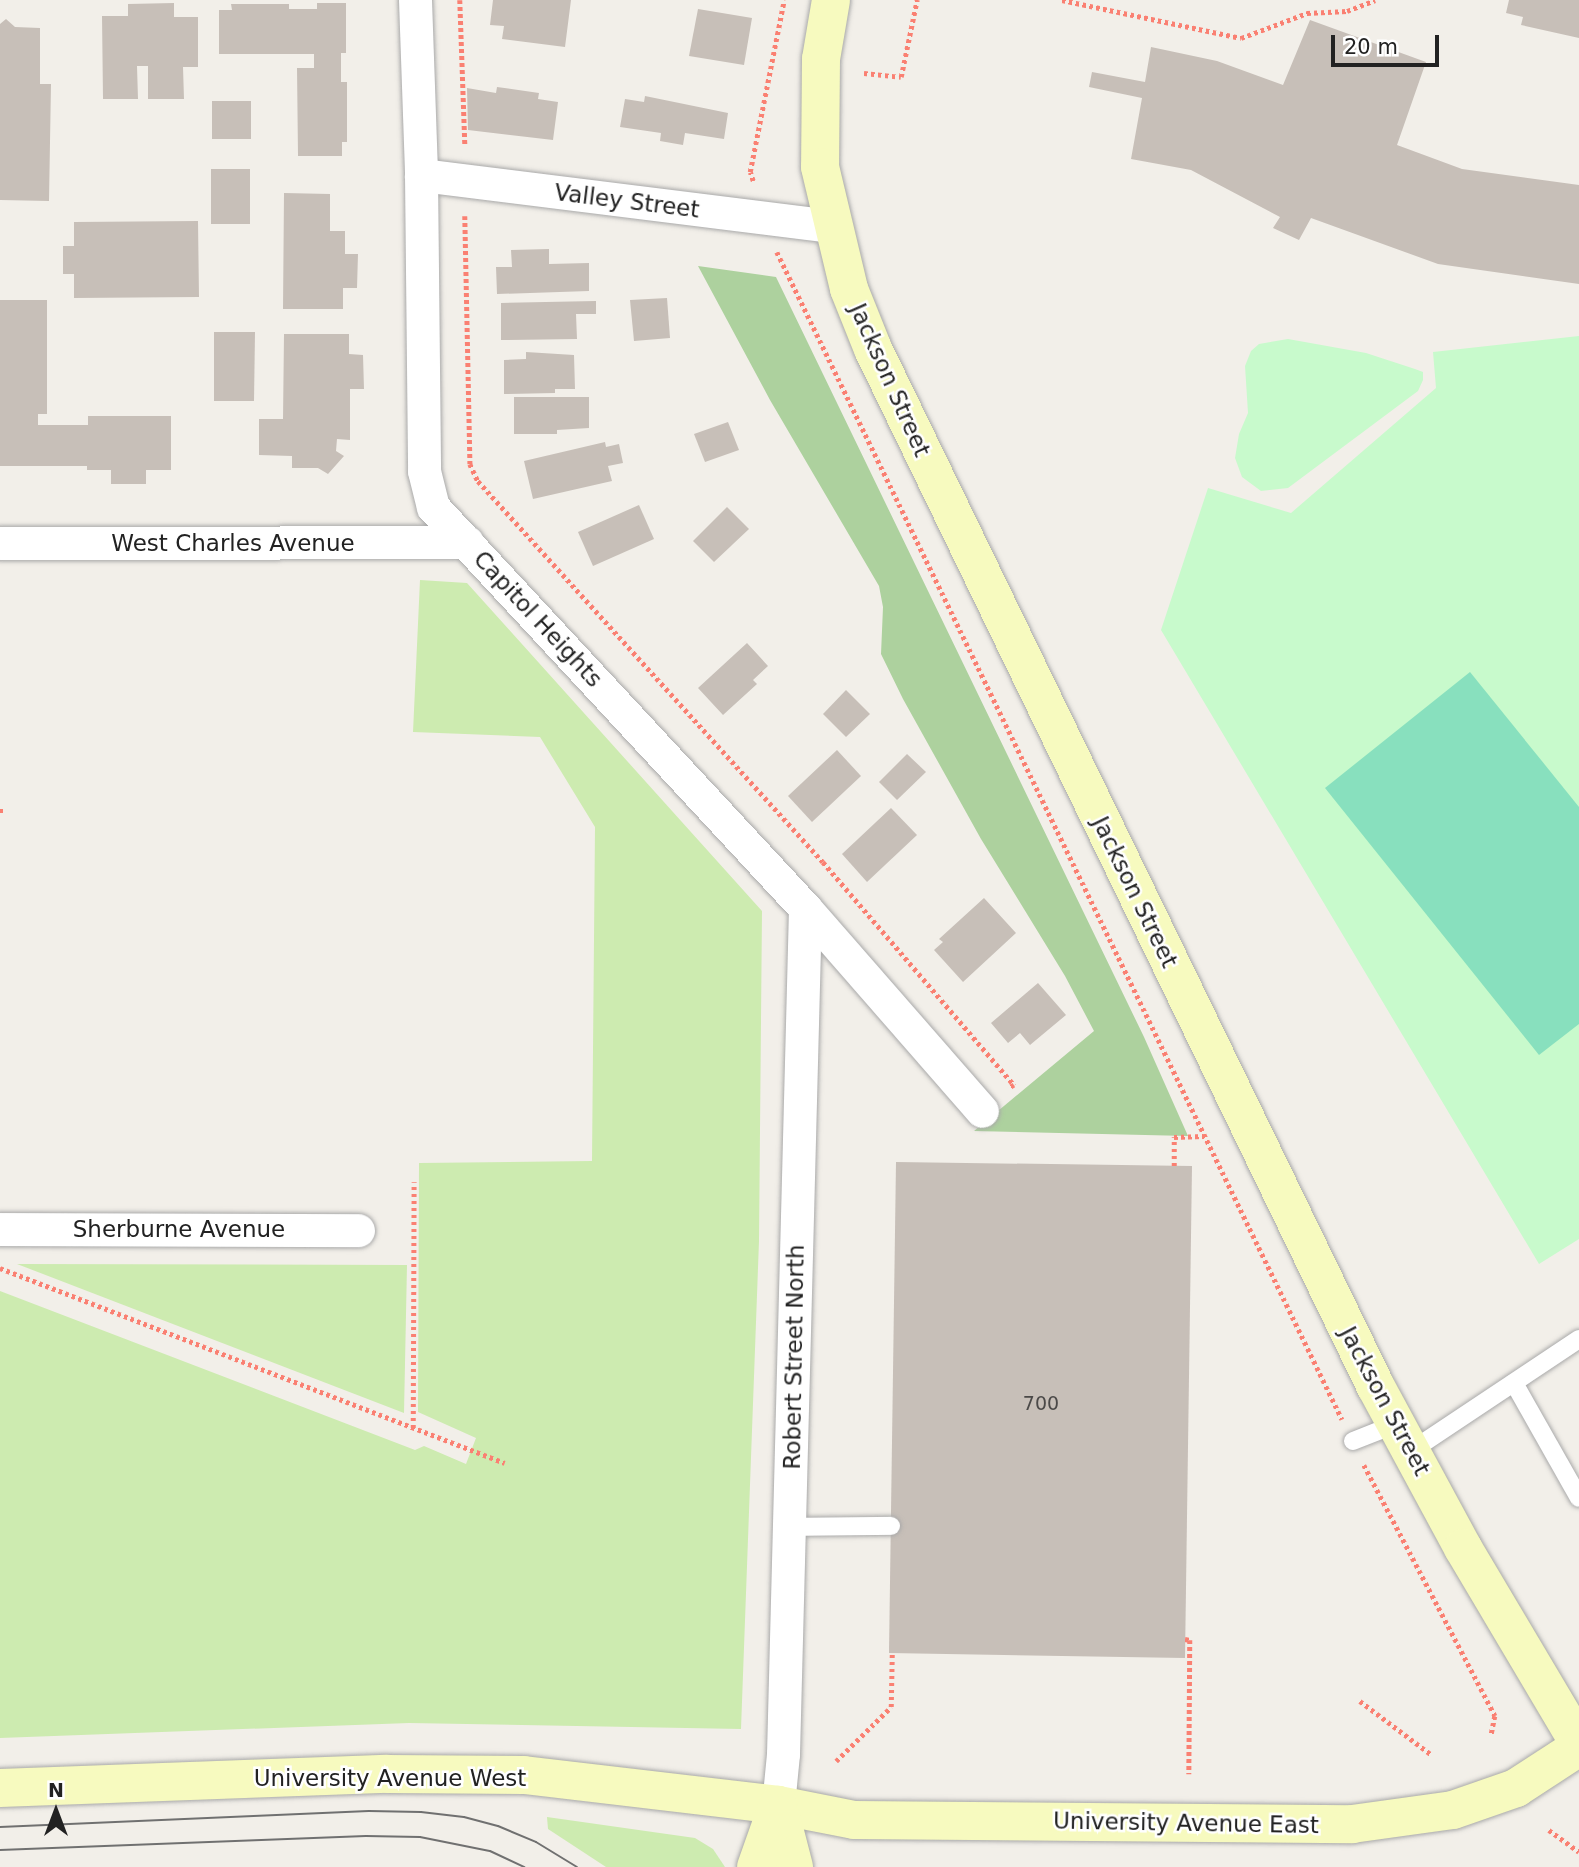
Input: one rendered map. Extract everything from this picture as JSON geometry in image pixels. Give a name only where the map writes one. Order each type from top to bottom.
[{"type":"street","name":"Capitol Heights","points":[[415,0],[421,175],[424,471],[433,507],[805,908],[982,1111]]},
{"type":"street","name":"Jackson Street","points":[[831,0],[821,59],[818,109],[820,167],[849,289],[873,349],[1316,1268],[1469,1559],[1579,1745]]},
{"type":"street","name":"Valley Street","points":[[421,175],[832,226]]},
{"type":"street","name":"West Charles Avenue","points":[[0,542],[467,542]]},
{"type":"street","name":"Robert Street North","points":[[755,1867],[778,1805],[783,1754],[805,908]]},
{"type":"street","name":"Sherburne Avenue","points":[[0,1229],[358,1230]]},
{"type":"street","name":"University Avenue East","points":[[778,1805],[854,1820],[1352,1825],[1453,1810],[1517,1788],[1579,1745]]},
{"type":"street","name":"University Avenue West","points":[[0,1788],[387,1774],[524,1775],[778,1805]]},
{"type":"street","name":"Robert Street North","points":[[778,1805],[794,1867]]},
{"type":"lane","points":[[1353,1441],[1404,1438],[1514,1383],[1578,1341]]},
{"type":"lane","points":[[1514,1383],[1579,1498]]},
{"type":"lane","points":[[789,1527],[891,1527]]},
{"type":"path","points":[[460,0],[470,464],[478,481],[823,862],[1014,1084],[982,1111]]},
{"type":"path","points":[[864,73],[901,78],[918,0]]},
{"type":"path","points":[[1062,0],[1241,38],[1307,13],[1347,11],[1375,0]]},
{"type":"path","points":[[1174,1167],[1174,1137],[1204,1136]]},
{"type":"path","points":[[413,1428],[414,1182]]},
{"type":"path","points":[[0,1268],[505,1463]]},
{"type":"path","points":[[1185,1639],[1190,1640],[1189,1773]]},
{"type":"path","points":[[836,1761],[891,1707],[892,1653]]},
{"type":"path","points":[[1360,1701],[1432,1755]]},
{"type":"path","points":[[1549,1830],[1579,1852]]},
{"type":"green space","points":[[698,266],[776,277],[1144,1037],[1188,1136],[974,1131],[1094,1031],[1065,976],[981,839],[903,699],[881,654],[883,607],[879,586],[770,400]]},
{"type":"green space","points":[[1579,336],[1579,1239],[1539,1264],[1161,630],[1208,488],[1291,513],[1436,388],[1433,352]]},
{"type":"green space","points":[[1288,339],[1366,353],[1423,372],[1423,380],[1418,391],[1288,488],[1261,491],[1242,477],[1235,458],[1239,434],[1248,413],[1245,366],[1251,351],[1259,344]]},
{"type":"green space","points":[[420,580],[467,583],[762,911],[759,1241],[741,1729],[409,1723],[0,1738],[0,1291],[415,1450],[424,1446],[466,1464],[476,1438],[418,1412],[419,1163],[592,1161],[595,827],[540,737],[413,732]]},
{"type":"green space","points":[[1470,672],[1579,807],[1579,1024],[1539,1055],[1325,788]]},
{"type":"green space","points":[[17,1264],[407,1265],[404,1413]]},
{"type":"green space","points":[[547,1817],[695,1838],[713,1849],[725,1867],[606,1867],[548,1829]]},
{"type":"building","points":[[493,0],[571,0],[565,47],[502,39],[504,26],[490,25]]},
{"type":"building","points":[[1509,0],[1579,0],[1579,38],[1521,25],[1523,17],[1506,13]]},
{"type":"building","points":[[174,3],[174,17],[198,17],[198,67],[183,67],[184,99],[148,99],[148,66],[137,66],[138,99],[103,99],[102,16],[128,16],[128,4]]},
{"type":"building","points":[[317,3],[346,3],[346,53],[341,53],[341,82],[347,82],[347,142],[342,142],[342,156],[298,156],[297,68],[314,68],[314,54],[219,54],[219,10],[232,10],[231,4],[289,4],[289,9],[317,9]]},
{"type":"building","points":[[698,9],[752,18],[744,65],[689,56]]},
{"type":"building","points":[[6,19],[15,27],[40,28],[40,84],[51,84],[49,201],[0,200],[0,24]]},
{"type":"building","points":[[1310,20],[1426,62],[1397,145],[1462,169],[1579,185],[1579,284],[1438,264],[1311,218],[1299,240],[1273,228],[1280,217],[1191,170],[1131,159],[1142,98],[1089,87],[1092,72],[1145,82],[1151,47],[1217,61],[1283,85]]},
{"type":"building","points":[[497,87],[539,93],[538,99],[558,102],[553,140],[468,130],[467,88],[496,93]]},
{"type":"building","points":[[645,96],[728,113],[724,139],[685,133],[683,145],[660,141],[661,133],[620,127],[625,99],[644,102]]},
{"type":"building","points":[[212,101],[251,101],[251,139],[212,139]]},
{"type":"building","points":[[211,169],[250,169],[250,224],[211,224]]},
{"type":"building","points":[[284,193],[330,194],[330,231],[345,231],[345,254],[358,254],[357,288],[343,288],[343,309],[283,309]]},
{"type":"building","points":[[198,221],[199,297],[74,298],[74,274],[63,274],[63,246],[74,246],[74,222]]},
{"type":"building","points":[[549,249],[549,264],[589,263],[589,291],[497,294],[496,267],[512,267],[511,250]]},
{"type":"building","points":[[667,298],[670,338],[634,341],[630,300]]},
{"type":"building","points":[[0,300],[47,300],[47,414],[38,414],[38,425],[88,425],[88,416],[171,416],[171,470],[146,470],[146,484],[111,484],[111,470],[87,470],[87,466],[0,466]]},
{"type":"building","points":[[596,301],[596,314],[576,314],[577,339],[501,340],[501,303]]},
{"type":"building","points":[[214,332],[255,332],[254,401],[214,401]]},
{"type":"building","points":[[284,334],[349,334],[349,354],[363,355],[364,389],[350,389],[350,440],[337,439],[336,451],[344,456],[328,474],[318,468],[292,468],[292,456],[259,455],[259,419],[283,419]]},
{"type":"building","points":[[526,352],[574,355],[575,389],[555,389],[555,393],[504,394],[504,360],[526,359]]},
{"type":"building","points":[[514,397],[589,397],[589,428],[557,430],[557,434],[514,434]]},
{"type":"building","points":[[728,422],[739,450],[705,462],[694,434]]},
{"type":"building","points":[[605,442],[606,447],[619,444],[623,463],[608,466],[612,481],[533,499],[524,461]]},
{"type":"building","points":[[639,505],[654,539],[593,566],[578,532]]},
{"type":"building","points":[[727,507],[749,529],[714,562],[693,541]]},
{"type":"building","points":[[747,643],[768,666],[753,680],[757,684],[723,715],[698,688]]},
{"type":"building","points":[[846,690],[870,714],[846,737],[823,714]]},
{"type":"building","points":[[837,750],[861,776],[812,822],[788,796]]},
{"type":"building","points":[[907,754],[926,772],[897,800],[879,782]]},
{"type":"building","points":[[891,808],[917,835],[867,882],[842,854]]},
{"type":"building","points":[[984,898],[1016,933],[963,982],[934,950],[943,942],[939,939]]},
{"type":"building","points":[[1038,983],[1066,1015],[1030,1045],[1020,1033],[1008,1043],[991,1023]]},
{"type":"building","points":[[896,1162],[1192,1166],[1185,1658],[889,1653]]},
{"type":"tram line","points":[[0,1827],[369,1811],[421,1812],[464,1817],[498,1826],[536,1842],[577,1867]]},
{"type":"tram line","points":[[0,1850],[366,1836],[420,1837],[490,1851],[525,1867]]}]
